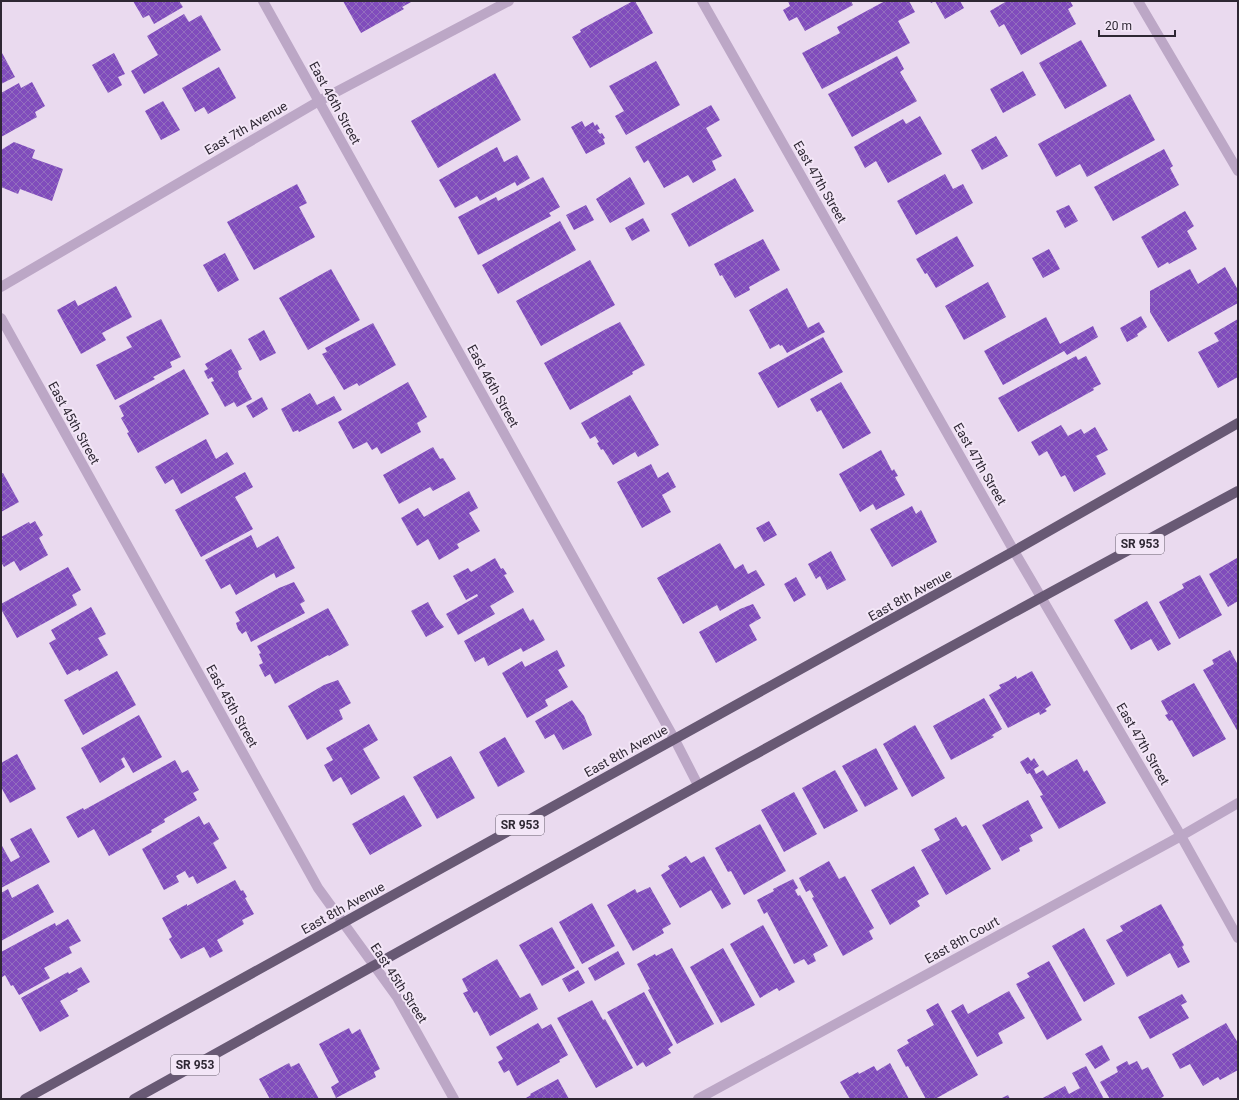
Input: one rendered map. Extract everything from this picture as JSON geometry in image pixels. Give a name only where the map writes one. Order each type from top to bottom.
[{"type":"main road","name":"East 8th Avenue","points":[[25,1099],[675,740],[1014,551],[1238,423]]},
{"type":"main road","name":"SR 953","points":[[134,1099],[698,785],[1238,491]]},
{"type":"street","name":"East 46th Street","points":[[262,1],[675,740],[698,785]]},
{"type":"street","name":"East 7th Avenue","points":[[1,287],[319,101],[510,1]]},
{"type":"street","name":"East 47th Street","points":[[702,1],[1014,551],[1181,836],[1238,938]]},
{"type":"street","points":[[1138,1],[1238,171]]},
{"type":"street","name":"East 45th Street","points":[[1,318],[318,888],[344,922],[396,998],[454,1099]]},
{"type":"street","name":"East 8th Court","points":[[698,1099],[1181,836],[1238,803]]},
{"type":"building","points":[[133,1],[179,1],[183,7],[154,24],[149,15],[143,18]]},
{"type":"building","points":[[343,1],[413,1],[402,7],[404,9],[361,33]]},
{"type":"building","points":[[635,1],[653,33],[590,68],[572,37],[581,32],[580,30]]},
{"type":"building","points":[[788,1],[851,1],[853,5],[805,31],[797,17],[789,21],[783,10],[790,6]]},
{"type":"building","points":[[885,1],[909,1],[915,12],[898,21],[910,43],[822,89],[802,53],[840,33],[837,27]]},
{"type":"building","points":[[935,1],[960,1],[964,8],[945,19]]},
{"type":"building","points":[[1007,1],[1070,1],[1073,6],[1068,9],[1076,24],[1021,55],[1004,24],[999,27],[990,11]]},
{"type":"building","points":[[184,14],[189,22],[201,15],[221,50],[144,94],[131,71],[158,55],[147,36]]},
{"type":"building","points":[[1081,40],[1107,86],[1065,109],[1039,63]]},
{"type":"building","points":[[1,51],[15,77],[1,84]]},
{"type":"building","points":[[114,53],[125,74],[118,77],[122,85],[108,93],[92,65]]},
{"type":"building","points":[[897,56],[904,69],[900,72],[917,101],[852,137],[828,94]]},
{"type":"building","points":[[656,61],[680,105],[626,135],[615,116],[624,111],[609,86]]},
{"type":"building","points":[[219,67],[236,98],[208,114],[204,107],[195,112],[182,88]]},
{"type":"building","points":[[1023,71],[1036,95],[1003,113],[990,89]]},
{"type":"building","points":[[495,73],[521,120],[438,168],[411,121]]},
{"type":"building","points":[[32,82],[45,106],[35,112],[37,117],[1,137],[1,93],[19,83],[21,88]]},
{"type":"building","points":[[1130,94],[1155,140],[1087,177],[1080,164],[1056,177],[1038,144]]},
{"type":"building","points":[[163,101],[180,130],[161,140],[145,111]]},
{"type":"building","points":[[711,105],[720,120],[706,128],[722,156],[712,161],[716,170],[693,183],[688,175],[664,188],[648,160],[644,163],[635,147]]},
{"type":"building","points":[[920,116],[942,154],[888,183],[876,161],[865,168],[854,147],[903,119],[906,124]]},
{"type":"building","points":[[582,121],[585,127],[593,122],[595,126],[597,124],[600,129],[597,130],[600,134],[602,133],[605,138],[603,139],[605,144],[586,154],[571,127]]},
{"type":"building","points":[[996,136],[1008,156],[982,170],[971,150]]},
{"type":"building","points":[[14,142],[35,150],[32,158],[63,169],[52,201],[20,189],[18,194],[1,187],[1,150]]},
{"type":"building","points":[[497,147],[504,162],[517,155],[530,178],[517,186],[515,182],[480,201],[477,196],[455,208],[439,180]]},
{"type":"building","points":[[1164,149],[1173,166],[1170,168],[1179,185],[1113,221],[1094,187]]},
{"type":"building","points":[[945,174],[953,189],[963,184],[973,203],[916,235],[897,201]]},
{"type":"building","points":[[543,177],[560,207],[549,213],[551,216],[478,255],[458,217],[496,197],[498,201]]},
{"type":"building","points":[[630,177],[645,204],[610,223],[596,199]]},
{"type":"building","points":[[735,178],[754,211],[689,247],[671,214]]},
{"type":"building","points":[[297,184],[307,203],[299,207],[315,237],[254,270],[227,222]]},
{"type":"building","points":[[586,205],[594,220],[574,230],[566,215]]},
{"type":"building","points":[[1069,205],[1078,221],[1065,228],[1056,211]]},
{"type":"building","points":[[1185,211],[1194,226],[1187,231],[1197,249],[1169,264],[1168,262],[1158,268],[1141,237]]},
{"type":"building","points":[[643,218],[650,231],[632,241],[625,228]]},
{"type":"building","points":[[560,221],[576,250],[498,294],[482,265]]},
{"type":"building","points":[[957,236],[974,266],[936,288],[916,259]]},
{"type":"building","points":[[763,239],[780,270],[749,287],[750,290],[735,298],[722,275],[720,276],[714,264]]},
{"type":"building","points":[[1049,249],[1060,269],[1043,278],[1032,258]]},
{"type":"building","points":[[225,253],[239,280],[218,292],[203,265]]},
{"type":"building","points":[[590,260],[615,305],[541,346],[516,301]]},
{"type":"building","points":[[1225,267],[1238,290],[1238,303],[1168,342],[1150,312],[1150,291],[1190,269],[1198,284]]},
{"type":"building","points":[[331,269],[360,320],[308,350],[279,298]]},
{"type":"building","points":[[988,282],[1006,317],[964,340],[945,306]]},
{"type":"building","points":[[116,286],[132,317],[102,333],[106,340],[81,354],[57,310],[75,300],[78,306]]},
{"type":"building","points":[[787,288],[808,328],[819,322],[825,332],[787,353],[782,345],[780,346],[779,344],[770,349],[749,310]]},
{"type":"building","points":[[1141,316],[1147,327],[1137,334],[1138,336],[1127,342],[1120,328]]},
{"type":"building","points":[[1046,317],[1060,344],[1093,326],[1098,337],[1067,355],[1064,351],[1003,385],[984,351]]},
{"type":"building","points":[[161,319],[181,357],[170,362],[172,367],[153,377],[155,379],[115,400],[96,365],[132,347],[126,337]]},
{"type":"building","points":[[1238,319],[1238,377],[1218,388],[1198,352],[1219,341],[1214,333]]},
{"type":"building","points":[[620,322],[645,365],[632,372],[633,374],[570,410],[544,363]]},
{"type":"building","points":[[373,323],[396,365],[359,386],[357,383],[344,390],[322,354],[327,352],[325,348]]},
{"type":"building","points":[[264,330],[276,353],[260,361],[248,339]]},
{"type":"building","points":[[823,337],[843,372],[778,408],[758,373]]},
{"type":"building","points":[[231,349],[242,369],[238,371],[239,376],[252,399],[237,407],[234,402],[225,407],[211,382],[214,381],[212,377],[208,379],[204,371],[208,369],[205,364]]},
{"type":"building","points":[[1076,356],[1078,360],[1086,356],[1101,384],[1093,388],[1094,390],[1018,432],[998,398]]},
{"type":"building","points":[[184,369],[209,414],[138,453],[127,433],[129,432],[121,418],[124,416],[119,406]]},
{"type":"building","points":[[408,382],[427,417],[417,423],[421,432],[381,454],[377,447],[372,450],[367,442],[353,449],[338,422]]},
{"type":"building","points":[[841,382],[871,433],[843,449],[821,410],[817,412],[810,399]]},
{"type":"building","points":[[310,393],[317,405],[334,396],[342,410],[299,432],[298,430],[293,432],[281,409]]},
{"type":"building","points":[[630,395],[659,445],[638,457],[635,452],[613,465],[603,449],[601,450],[597,443],[599,442],[595,436],[590,439],[581,423]]},
{"type":"building","points":[[262,397],[268,409],[253,418],[246,406]]},
{"type":"building","points":[[1061,425],[1068,436],[1081,429],[1084,434],[1095,427],[1108,450],[1096,456],[1106,474],[1074,492],[1065,475],[1061,477],[1047,451],[1039,456],[1031,442]]},
{"type":"building","points":[[206,439],[216,459],[227,452],[234,464],[181,494],[173,479],[165,484],[155,467]]},
{"type":"building","points":[[433,447],[440,459],[443,458],[456,479],[433,491],[430,487],[399,504],[383,475]]},
{"type":"building","points":[[881,450],[892,471],[894,469],[898,476],[895,477],[905,495],[876,510],[873,504],[860,512],[839,474]]},
{"type":"building","points":[[651,464],[658,478],[668,472],[676,487],[662,495],[671,512],[642,528],[617,482]]},
{"type":"building","points":[[245,472],[253,487],[235,497],[253,529],[201,557],[175,510]]},
{"type":"building","points":[[3,473],[19,502],[1,512],[1,474]]},
{"type":"building","points":[[469,491],[478,508],[469,513],[480,531],[457,544],[459,548],[439,560],[428,539],[417,546],[401,518],[418,508],[424,517]]},
{"type":"building","points":[[912,506],[916,514],[921,510],[937,542],[892,567],[870,529]]},
{"type":"building","points":[[35,521],[43,535],[39,538],[48,555],[20,571],[14,561],[4,567],[1,562],[1,540],[3,539],[1,537],[29,522],[30,524]]},
{"type":"building","points":[[769,521],[777,535],[764,542],[756,528]]},
{"type":"building","points":[[251,535],[257,548],[278,536],[295,568],[276,578],[274,573],[236,595],[230,584],[221,589],[205,560]]},
{"type":"building","points":[[720,543],[735,569],[743,564],[748,574],[756,570],[765,585],[720,611],[717,605],[683,624],[657,578]]},
{"type":"building","points":[[831,551],[846,580],[827,590],[820,576],[816,579],[808,564]]},
{"type":"building","points":[[495,558],[501,569],[503,568],[507,574],[504,575],[514,592],[490,606],[495,614],[458,635],[446,614],[478,596],[477,594],[466,600],[453,576],[468,568],[471,572]]},
{"type":"building","points":[[1237,558],[1238,601],[1228,607],[1209,574]]},
{"type":"building","points":[[68,567],[81,590],[72,595],[77,605],[17,638],[1,609],[1,604]]},
{"type":"building","points":[[1200,575],[1222,615],[1179,639],[1159,602],[1184,588],[1182,584]]},
{"type":"building","points":[[796,577],[806,595],[794,602],[784,584]]},
{"type":"building","points":[[294,582],[305,601],[300,604],[305,613],[251,642],[246,631],[242,634],[238,629],[236,623],[240,621],[235,612],[279,588]]},
{"type":"building","points":[[1147,601],[1171,644],[1158,651],[1151,639],[1131,650],[1114,620]]},
{"type":"building","points":[[428,602],[436,617],[444,627],[426,637],[411,611]]},
{"type":"building","points":[[753,604],[761,618],[749,625],[757,640],[716,663],[699,632],[740,609]]},
{"type":"building","points":[[91,607],[106,634],[98,638],[108,655],[79,671],[78,669],[67,675],[49,643],[56,639],[51,630]]},
{"type":"building","points":[[328,608],[349,645],[275,684],[270,674],[265,677],[259,665],[263,663],[259,654],[261,653],[257,646]]},
{"type":"building","points":[[523,608],[530,621],[533,619],[545,640],[523,652],[521,648],[488,666],[484,657],[475,662],[464,641]]},
{"type":"building","points":[[557,650],[565,666],[558,670],[568,687],[545,700],[548,706],[527,718],[502,673],[522,661],[525,667]]},
{"type":"building","points":[[1230,650],[1238,665],[1238,732],[1203,670],[1214,664],[1212,660]]},
{"type":"building","points":[[117,671],[136,705],[83,735],[64,700]]},
{"type":"building","points":[[1032,671],[1051,705],[1045,709],[1047,711],[1040,715],[1039,712],[1008,728],[989,695],[1001,688],[999,685],[1016,676],[1017,679]]},
{"type":"building","points":[[338,680],[351,703],[339,710],[343,719],[307,740],[288,706],[324,685]]},
{"type":"building","points":[[1194,683],[1226,739],[1193,757],[1172,720],[1169,721],[1165,715],[1168,714],[1161,701]]},
{"type":"building","points":[[984,698],[1002,729],[992,735],[994,737],[951,760],[933,726]]},
{"type":"building","points":[[572,700],[584,716],[592,735],[563,750],[554,734],[545,739],[535,721]]},
{"type":"building","points":[[139,715],[162,757],[133,773],[124,757],[121,759],[125,767],[100,783],[81,748]]},
{"type":"building","points":[[369,724],[378,740],[363,749],[380,778],[351,795],[341,777],[333,782],[324,765],[333,760],[326,748]]},
{"type":"building","points":[[915,725],[945,778],[912,797],[883,744]]},
{"type":"building","points":[[505,737],[525,772],[498,787],[479,752]]},
{"type":"building","points":[[876,748],[898,789],[865,807],[842,766]]},
{"type":"building","points":[[17,754],[36,789],[10,803],[1,787],[1,763]]},
{"type":"building","points":[[451,756],[475,798],[437,819],[413,777]]},
{"type":"building","points":[[1028,757],[1031,761],[1034,758],[1039,766],[1034,769],[1036,774],[1043,770],[1047,776],[1077,759],[1084,772],[1087,770],[1106,803],[1059,829],[1040,796],[1043,795],[1030,773],[1027,774],[1020,762]]},
{"type":"building","points":[[175,760],[182,773],[188,770],[199,790],[193,793],[197,800],[164,819],[165,822],[151,830],[152,832],[109,856],[94,829],[78,838],[66,817],[83,808],[84,810]]},
{"type":"building","points":[[835,770],[858,811],[824,829],[802,788]]},
{"type":"building","points":[[794,792],[817,834],[784,852],[761,810]]},
{"type":"building","points":[[404,795],[422,826],[370,855],[352,824]]},
{"type":"building","points":[[1028,800],[1043,828],[1030,835],[1033,841],[1019,848],[1020,851],[1002,861],[982,825]]},
{"type":"building","points":[[199,816],[204,825],[209,822],[219,839],[213,843],[227,868],[197,884],[193,876],[189,878],[185,871],[176,876],[179,882],[164,890],[142,849]]},
{"type":"building","points":[[956,817],[962,827],[966,825],[991,869],[946,895],[921,850],[940,840],[934,829]]},
{"type":"building","points":[[760,824],[786,871],[744,895],[731,871],[728,872],[715,848]]},
{"type":"building","points":[[31,828],[50,862],[1,888],[1,844],[11,862],[20,857],[10,839]]},
{"type":"building","points":[[686,856],[691,863],[704,856],[731,904],[722,909],[711,890],[680,908],[661,875],[670,869],[668,866]]},
{"type":"building","points":[[829,861],[839,879],[845,876],[874,928],[869,931],[873,939],[843,956],[812,898],[814,897],[810,890],[806,892],[799,878]]},
{"type":"building","points":[[914,866],[929,894],[917,901],[920,906],[890,925],[871,890]]},
{"type":"building","points":[[793,879],[798,888],[795,890],[798,896],[800,895],[828,946],[813,954],[816,961],[808,965],[804,959],[794,964],[767,912],[764,914],[757,900],[774,891],[773,889]]},
{"type":"building","points":[[235,880],[241,891],[243,890],[247,897],[245,898],[254,914],[242,920],[244,924],[217,940],[223,951],[210,958],[204,947],[181,959],[169,939],[172,937],[162,918]]},
{"type":"building","points":[[38,884],[54,912],[1,941],[1,893],[8,889],[12,898]]},
{"type":"building","points":[[650,887],[671,924],[662,929],[664,933],[633,951],[607,905],[635,889],[637,893]]},
{"type":"building","points":[[592,903],[615,946],[582,964],[559,922]]},
{"type":"building","points":[[1161,904],[1184,945],[1182,947],[1190,962],[1178,968],[1170,953],[1127,977],[1106,940],[1123,931],[1120,926]]},
{"type":"building","points":[[68,919],[81,941],[69,947],[72,953],[44,968],[50,978],[19,995],[13,985],[11,986],[5,975],[1,978],[1,952],[55,923],[56,926]]},
{"type":"building","points":[[763,925],[795,982],[779,991],[777,988],[760,998],[730,944]]},
{"type":"building","points":[[552,927],[575,968],[542,986],[519,945]]},
{"type":"building","points":[[1084,928],[1115,984],[1084,1002],[1052,946]]},
{"type":"building","points":[[672,948],[714,1024],[677,1044],[648,990],[650,989],[637,964],[655,954],[656,956]]},
{"type":"building","points":[[723,948],[755,1005],[721,1023],[690,967]]},
{"type":"building","points":[[618,951],[625,964],[595,981],[588,968]]},
{"type":"building","points":[[497,959],[520,998],[530,993],[538,1009],[490,1036],[477,1011],[474,1013],[463,993],[468,991],[462,979]]},
{"type":"building","points":[[1049,961],[1082,1020],[1047,1040],[1016,984],[1030,977],[1027,973]]},
{"type":"building","points":[[81,967],[90,982],[60,1001],[69,1016],[40,1032],[21,998],[68,972],[69,974]]},
{"type":"building","points":[[578,970],[585,983],[569,992],[562,979]]},
{"type":"building","points":[[1009,991],[1025,1018],[998,1033],[1003,1043],[977,1057],[951,1011],[963,1004],[968,1014]]},
{"type":"building","points":[[644,992],[673,1045],[668,1049],[671,1053],[646,1067],[643,1062],[637,1066],[607,1012]]},
{"type":"building","points":[[1182,994],[1187,1002],[1181,1005],[1189,1018],[1150,1039],[1138,1017]]},
{"type":"building","points":[[592,1000],[603,1020],[605,1019],[633,1068],[596,1088],[557,1018]]},
{"type":"building","points":[[938,1003],[978,1075],[935,1099],[926,1099],[908,1066],[906,1067],[897,1050],[909,1043],[907,1040],[934,1025],[926,1010]]},
{"type":"building","points":[[538,1023],[542,1029],[551,1024],[568,1055],[559,1060],[560,1062],[517,1086],[509,1070],[504,1073],[498,1062],[503,1059],[496,1047]]},
{"type":"building","points":[[1226,1023],[1238,1043],[1238,1070],[1220,1080],[1218,1077],[1203,1086],[1190,1064],[1180,1069],[1172,1054]]},
{"type":"building","points":[[349,1028],[352,1034],[360,1029],[380,1069],[374,1072],[376,1077],[336,1098],[331,1087],[339,1082],[319,1044]]},
{"type":"building","points":[[1102,1045],[1110,1060],[1095,1069],[1085,1054]]},
{"type":"building","points":[[1127,1061],[1129,1065],[1137,1061],[1142,1070],[1148,1067],[1164,1096],[1160,1099],[1110,1099],[1100,1082],[1118,1072],[1116,1067]]},
{"type":"building","points":[[289,1063],[291,1067],[299,1063],[319,1099],[270,1099],[259,1079]]},
{"type":"building","points":[[890,1063],[909,1099],[850,1099],[840,1082],[858,1072],[859,1074],[874,1066],[877,1071]]},
{"type":"building","points":[[1086,1066],[1104,1099],[1041,1099],[1065,1086],[1069,1094],[1080,1088],[1072,1073]]},
{"type":"building","points":[[558,1079],[569,1099],[524,1099],[531,1095],[530,1094]]},
{"type":"building","points":[[1008,1095],[1010,1099],[1000,1099]]}]
